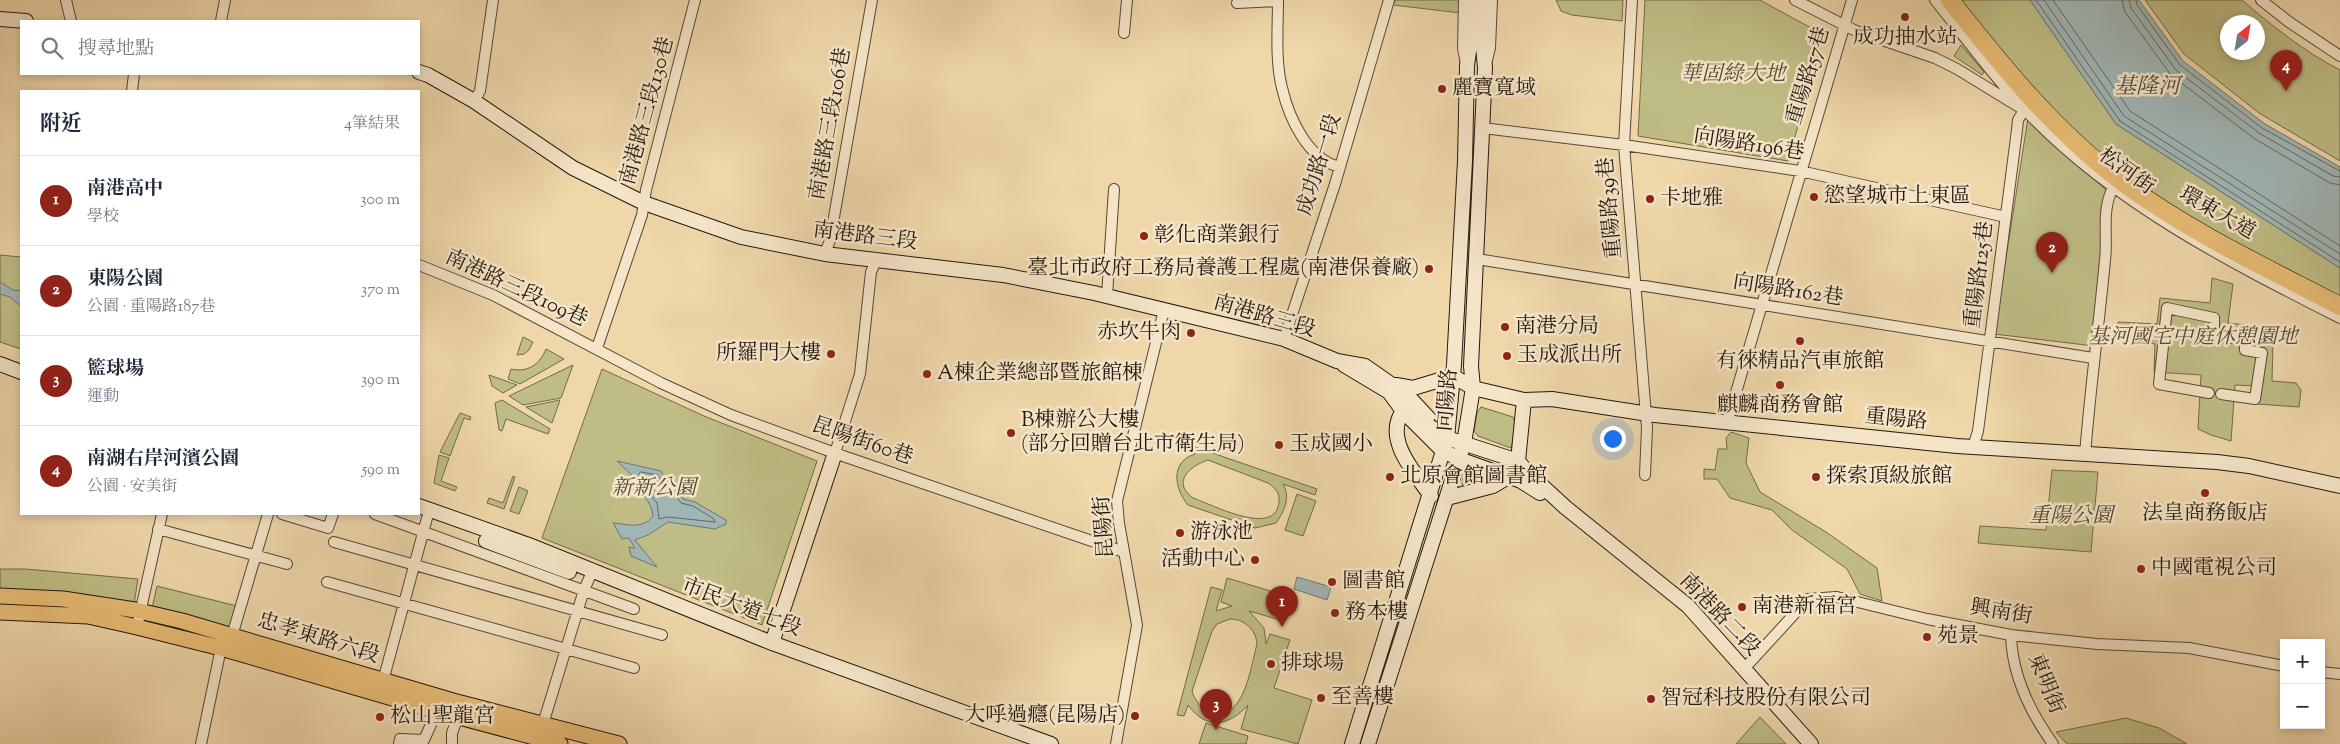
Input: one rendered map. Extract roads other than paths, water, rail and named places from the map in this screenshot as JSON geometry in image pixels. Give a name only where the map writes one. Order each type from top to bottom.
[{"type":"highway","name":"環東大道","points":[[1950,0],[2035,102],[2066,133],[2124,183],[2200,232],[2340,305]]},
{"type":"main road","points":[[1472,0],[1476,45]]},
{"type":"main road","points":[[1476,45],[1485,0]]},
{"type":"main road","points":[[0,19],[20,21]]},
{"type":"main road","name":"向陽路","points":[[1352,744],[1431,496],[1445,444],[1453,376],[1465,161],[1467,66],[1476,45]]},
{"type":"main road","name":"向陽路","points":[[1368,744],[1448,498],[1464,443],[1473,388],[1472,366],[1479,161],[1483,128],[1485,68],[1476,45]]},
{"type":"main road","name":"南港路三段","points":[[420,72],[428,75],[474,102],[573,168],[644,203],[741,237],[825,254],[1003,275],[1107,296],[1284,340],[1337,360]]},
{"type":"main road","points":[[0,354],[20,361]]},
{"type":"main road","name":"南港路二段","points":[[1337,360],[1365,366],[1408,396],[1458,459],[1521,482],[1565,507]]},
{"type":"main road","name":"南港路二段","points":[[1337,360],[1389,392],[1403,411],[1445,444],[1464,443],[1518,461],[1528,473],[1565,507],[1688,606],[1811,744]]},
{"type":"main road","points":[[0,364],[20,372]]},
{"type":"main road","points":[[1393,384],[1413,388],[1453,376]]},
{"type":"main road","name":"重陽路","points":[[1453,376],[1473,388],[1524,400],[1552,399],[1645,414],[1973,447],[2225,463],[2340,486]]},
{"type":"main road","points":[[1518,461],[1524,400]]},
{"type":"main road","points":[[1403,411],[1396,420],[1397,441],[1431,496]]},
{"type":"main road","points":[[772,643],[835,453]]},
{"type":"main road","points":[[1448,498],[1493,486],[1508,477]]},
{"type":"main road","name":"市民大道七段","points":[[420,506],[528,545],[588,580],[772,643],[1051,744]]},
{"type":"main road","name":"市民大道七段","points":[[416,515],[1025,744]]},
{"type":"main road","name":"忠孝東路六段","points":[[0,596],[63,599],[140,611],[383,681],[460,710],[560,744]]},
{"type":"main road","name":"忠孝東路六段","points":[[0,612],[88,616],[137,626],[437,711],[460,710],[543,724],[619,744]]},
{"type":"street","points":[[66,0],[71,20]]},
{"type":"street","points":[[220,20],[225,0]]},
{"type":"street","points":[[474,102],[480,91],[493,0]]},
{"type":"street","name":"南港路三段130巷","points":[[597,348],[642,215],[695,0]]},
{"type":"street","name":"南港路三段106巷","points":[[825,254],[830,240],[872,0]]},
{"type":"street","points":[[1124,33],[1127,0]]},
{"type":"street","name":"成功路一段","points":[[1284,340],[1340,167],[1389,0]]},
{"type":"street","points":[[1464,0],[1463,48],[1467,66]]},
{"type":"street","points":[[1485,68],[1490,48],[1492,0]]},
{"type":"street","name":"重陽路39巷","points":[[1632,0],[1624,145],[1647,428],[1645,475]]},
{"type":"street","points":[[1795,0],[1845,26],[1935,58],[1984,84],[2024,110]]},
{"type":"street","name":"重陽路57巷","points":[[1727,423],[1852,0]]},
{"type":"street","name":"松河街","points":[[1935,0],[1962,36],[2024,110],[2072,155],[2113,188],[2205,246],[2340,318]]},
{"type":"street","points":[[2261,0],[2289,22],[2340,56]]},
{"type":"street","points":[[1237,2],[1278,1],[1280,69],[1282,88],[1289,108],[1306,145],[1327,164],[1340,167]]},
{"type":"street","points":[[132,90],[134,75]]},
{"type":"street","name":"重陽路125巷","points":[[1973,447],[1978,431],[1990,343],[2016,130],[2024,110]]},
{"type":"street","name":"向陽路196巷","points":[[1483,128],[1624,145],[1800,171],[2006,217]]},
{"type":"street","points":[[2085,455],[2093,358],[2106,258],[2106,208],[2113,188]]},
{"type":"street","points":[[1107,296],[1114,189]]},
{"type":"street","name":"向陽路162巷","points":[[1477,259],[1990,343],[2093,358]]},
{"type":"street","points":[[835,453],[860,374],[871,272],[877,260]]},
{"type":"street","name":"南港路三段109巷","points":[[420,265],[493,296],[597,348]]},
{"type":"street","points":[[2209,393],[2159,384],[2167,308],[2214,318],[2214,336],[2245,339],[2245,350],[2262,354],[2255,399],[2221,394]]},
{"type":"street","name":"昆陽街","points":[[1116,744],[1134,647],[1136,625],[1119,523],[1119,491],[1164,310]]},
{"type":"street","name":"昆陽街60巷","points":[[597,348],[661,384],[731,415],[835,453],[1124,552]]},
{"type":"street","points":[[137,626],[162,515]]},
{"type":"street","points":[[232,636],[268,515]]},
{"type":"street","points":[[285,515],[328,528],[334,515]]},
{"type":"street","points":[[378,515],[423,532],[588,580],[634,609]]},
{"type":"street","points":[[383,681],[427,518]]},
{"type":"street","points":[[158,529],[256,554],[287,564]]},
{"type":"street","points":[[334,542],[662,635]]},
{"type":"street","points":[[543,724],[588,580]]},
{"type":"street","points":[[327,582],[634,668]]},
{"type":"street","name":"興南街","points":[[1744,669],[1808,599],[1823,597],[1854,601],[1927,619],[2011,635],[2097,644],[2189,648],[2280,665]]},
{"type":"street","name":"東明街","points":[[2011,635],[2013,660],[2021,688],[2034,715],[2053,744]]},
{"type":"street","points":[[201,744],[220,648]]},
{"type":"street","points":[[2325,672],[2340,674]]},
{"type":"street","points":[[452,744],[452,734],[460,710]]},
{"type":"street","points":[[399,744],[400,739],[424,740],[437,711]]},
{"type":"water","name":"基隆河","points":[[2030,0],[2139,0],[2183,61],[2265,124],[2340,167],[2340,268],[2116,124]]},
{"type":"water","points":[[0,282],[13,290],[20,291],[20,305],[10,297],[0,294]]},
{"type":"water","points":[[617,461],[661,471],[669,487],[679,490],[683,499],[695,502],[726,520],[726,524],[715,529],[668,522],[648,535],[635,540],[657,567],[631,556],[629,547],[635,548],[629,538],[622,539],[613,523],[639,525],[653,516],[638,481]]},
{"type":"water","points":[[1297,577],[1331,587],[1327,600],[1294,589]]},
{"type":"place","name":"成功抽水站","points":[[1905,17]]},
{"type":"place","name":"麗寶寬域","points":[[1442,89]]},
{"type":"place","name":"南湖右岸河濱公園","points":[[2286,91]]},
{"type":"place","name":"慾望城市上東區","points":[[1814,197]]},
{"type":"place","name":"卡地雅","points":[[1650,199]]},
{"type":"place","name":"彰化商業銀行","points":[[1144,236]]},
{"type":"place","name":"臺北市政府工務局養護工程處(南港保養廠)","points":[[1429,269]]},
{"type":"place","name":"東陽公園","points":[[2052,273]]},
{"type":"place","name":"南港分局","points":[[1505,327]]},
{"type":"place","name":"赤坎牛肉","points":[[1191,333]]},
{"type":"place","name":"有徠精品汽車旅館","points":[[1800,341]]},
{"type":"place","name":"所羅門大樓","points":[[831,354]]},
{"type":"place","name":"玉成派出所","points":[[1507,356]]},
{"type":"place","name":"A棟企業總部暨旅館棟","points":[[927,374]]},
{"type":"place","name":"麒麟商務會館","points":[[1780,385]]},
{"type":"place","name":"B棟辦公大樓 (部分回贈台北市衛生局)","points":[[1011,433]]},
{"type":"place","name":"玉成國小","points":[[1279,445]]},
{"type":"place","name":"北原會館圖書館","points":[[1390,477]]},
{"type":"place","name":"探索頂級旅館","points":[[1816,477]]},
{"type":"place","name":"法皇商務飯店","points":[[2205,493]]},
{"type":"place","name":"游泳池","points":[[1180,533]]},
{"type":"place","name":"活動中心","points":[[1255,560]]},
{"type":"place","name":"中國電視公司","points":[[2141,569]]},
{"type":"place","name":"圖書館","points":[[1332,582]]},
{"type":"place","name":"南港新福宮","points":[[1742,607]]},
{"type":"place","name":"務本樓","points":[[1335,613]]},
{"type":"place","name":"南港高中","points":[[1282,627]]},
{"type":"place","name":"苑景","points":[[1927,637]]},
{"type":"place","name":"排球場","points":[[1271,664]]},
{"type":"place","name":"至善樓","points":[[1321,698]]},
{"type":"place","name":"智冠科技股份有限公司","points":[[1651,699]]},
{"type":"place","name":"大呼過癮(昆陽店)","points":[[1135,716]]},
{"type":"place","name":"松山聖龍宮","points":[[380,717]]},
{"type":"place","name":"籃球場","points":[[1216,730]]},
{"type":"park label","name":"華固綠大地","points":[[1733,75]]},
{"type":"park label","name":"基河國宅中庭休憩園地","points":[[2193,338]]},
{"type":"park label","name":"新新公園","points":[[654,489]]},
{"type":"park label","name":"重陽公園","points":[[2071,517]]}]
